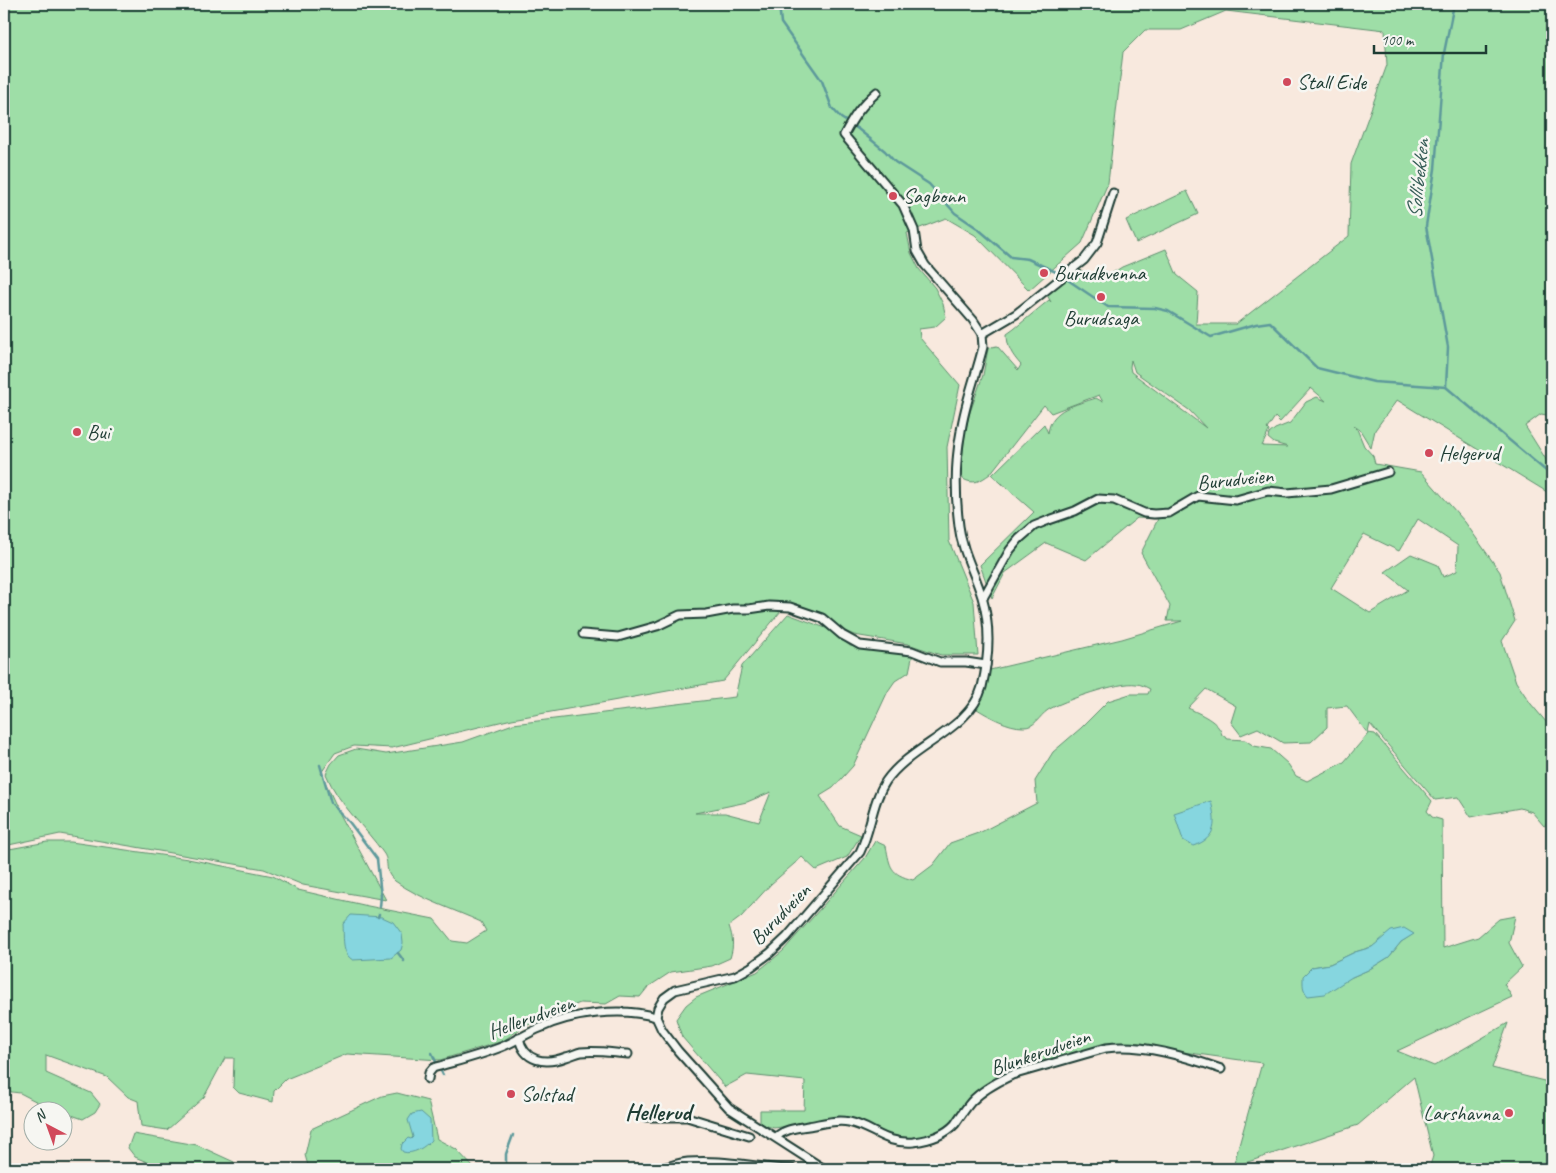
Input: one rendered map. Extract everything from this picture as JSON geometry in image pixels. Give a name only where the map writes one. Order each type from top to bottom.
[{"type":"street","points":[[877,92],[862,104],[847,128],[903,205],[914,230],[917,251],[925,265],[973,320],[982,334],[1016,314],[1084,260],[1097,244],[1113,193]]},
{"type":"street","name":"Burudveien","points":[[656,1017],[658,1008],[664,998],[675,990],[735,976],[770,953],[787,937],[860,852],[866,840],[878,798],[895,770],[905,760],[957,723],[970,710],[981,688],[986,665],[989,633],[983,598],[964,550],[957,504],[956,470],[961,430],[983,347],[982,334]]},
{"type":"street","name":"Burudveien","points":[[983,598],[1010,550],[1034,526],[1076,512],[1098,499],[1114,500],[1154,514],[1169,513],[1198,496],[1236,500],[1268,491],[1278,490],[1287,493],[1331,489],[1388,472]]},
{"type":"street","points":[[584,634],[618,637],[657,626],[680,614],[706,614],[733,609],[769,606],[790,607],[822,618],[851,641],[860,645],[912,651],[940,662],[966,662],[986,665]]},
{"type":"street","name":"Hellerudveien","points":[[428,1079],[429,1073],[433,1068],[506,1045],[541,1027],[577,1016],[623,1012],[644,1013],[656,1017]]},
{"type":"street","points":[[656,1017],[662,1030],[678,1051],[729,1108],[824,1169]]},
{"type":"street","points":[[519,1038],[524,1052],[536,1060],[548,1061],[580,1052],[628,1054]]},
{"type":"street","name":"Blunkerudveien","points":[[776,1137],[781,1132],[791,1129],[839,1120],[861,1126],[891,1140],[915,1142],[932,1138],[949,1130],[972,1101],[983,1091],[1012,1075],[1118,1046],[1174,1054],[1221,1069]]},
{"type":"street","points":[[646,1117],[687,1117],[749,1136]]},
{"type":"street","points":[[658,1169],[688,1162],[718,1162],[773,1169],[792,1169]]},
{"type":"green space","points":[[4,4],[1552,4],[1552,416],[1541,414],[1525,426],[1552,469],[1552,495],[1397,400],[1375,430],[1371,448],[1360,430],[1354,426],[1364,446],[1373,456],[1375,464],[1421,472],[1465,522],[1500,572],[1515,621],[1502,641],[1516,682],[1552,729],[1552,821],[1544,826],[1532,812],[1520,808],[1471,817],[1458,797],[1435,800],[1370,724],[1368,733],[1375,734],[1432,801],[1427,811],[1432,817],[1442,820],[1443,948],[1478,937],[1499,919],[1515,916],[1509,943],[1522,967],[1504,984],[1512,997],[1397,1051],[1434,1066],[1508,1023],[1492,1068],[1552,1083],[1552,1169],[1429,1169],[1433,1156],[1414,1077],[1358,1125],[1233,1167],[1262,1063],[1106,1044],[1026,1067],[994,1079],[971,1098],[945,1129],[929,1137],[901,1142],[847,1118],[774,1128],[760,1124],[760,1110],[804,1110],[805,1081],[747,1075],[725,1087],[682,1037],[676,1019],[686,1005],[696,997],[757,972],[783,951],[865,858],[875,841],[886,846],[892,869],[905,878],[913,880],[933,865],[950,843],[981,832],[1037,803],[1035,781],[1053,752],[1108,701],[1130,694],[1148,694],[1150,689],[1138,684],[1105,689],[1055,706],[1045,712],[1034,724],[1027,727],[1017,727],[1005,723],[977,709],[990,670],[1122,639],[1182,621],[1167,621],[1170,606],[1141,553],[1158,519],[1137,518],[1086,560],[1046,543],[1005,573],[992,598],[980,565],[1034,512],[992,475],[1044,424],[1048,433],[1050,425],[1059,413],[1096,398],[1103,402],[1099,395],[1051,413],[1044,405],[990,474],[977,481],[970,482],[963,479],[961,472],[965,433],[969,415],[983,375],[988,349],[997,346],[1018,370],[1021,365],[1011,351],[1007,334],[1049,300],[1051,302],[1047,295],[1078,270],[1106,277],[1122,267],[1166,249],[1177,275],[1198,292],[1196,324],[1236,324],[1349,236],[1351,164],[1387,65],[1385,30],[1226,11],[1181,30],[1145,30],[1123,52],[1108,183],[1082,243],[1029,290],[975,235],[946,218],[907,233],[911,253],[919,269],[935,288],[943,304],[946,317],[935,327],[919,329],[920,338],[960,385],[947,447],[949,541],[974,602],[978,655],[941,655],[908,644],[854,635],[786,605],[723,681],[512,719],[392,748],[354,746],[335,753],[321,773],[341,816],[386,900],[303,885],[264,869],[60,834],[4,846]],"holes":[[[1131,360],[1135,372],[1189,410],[1206,428],[1131,372]],[[1311,388],[1326,401],[1317,397],[1306,402],[1290,423],[1275,429],[1269,434],[1268,438],[1274,443],[1288,447],[1262,446],[1269,431],[1267,429],[1275,417],[1280,422]],[[1418,519],[1458,546],[1457,571],[1443,577],[1438,565],[1411,554],[1385,572],[1408,590],[1370,613],[1331,588],[1364,534],[1399,551]],[[1206,689],[1236,706],[1231,722],[1241,735],[1258,728],[1283,743],[1311,742],[1327,727],[1327,708],[1347,706],[1368,734],[1344,762],[1307,781],[1296,776],[1288,764],[1271,749],[1254,746],[1245,740],[1228,739],[1222,735],[1213,722],[1188,708]],[[1413,934],[1401,942],[1389,957],[1352,977],[1312,967],[1330,964],[1355,952],[1372,947],[1379,942]]]},
{"type":"green space","points":[[1187,191],[1198,214],[1136,243],[1126,220]]},
{"type":"green space","points":[[788,614],[831,630],[850,646],[884,652],[913,653],[909,672],[895,681],[888,691],[853,766],[833,788],[820,796],[840,826],[861,835],[847,857],[816,870],[802,857],[771,884],[741,917],[729,926],[732,942],[730,958],[712,966],[671,972],[648,987],[640,997],[620,996],[606,1004],[580,1003],[523,1027],[503,1041],[440,1060],[347,1054],[286,1079],[274,1091],[273,1102],[239,1093],[233,1087],[234,1058],[225,1058],[204,1097],[167,1130],[141,1126],[138,1101],[128,1097],[107,1077],[46,1055],[46,1073],[91,1093],[100,1104],[95,1112],[83,1119],[72,1115],[72,1100],[34,1100],[20,1093],[4,1091],[4,850],[47,842],[71,842],[188,859],[273,876],[298,890],[434,919],[452,941],[467,943],[486,931],[481,922],[415,893],[391,877],[384,854],[345,806],[326,774],[331,764],[339,755],[356,749],[386,754],[463,742],[513,724],[735,697],[742,666]],"holes":[[[771,792],[759,822],[725,813],[695,813],[747,802]]]},
{"type":"green space","points":[[397,1093],[428,1101],[437,1139],[456,1149],[475,1169],[309,1169],[305,1155],[311,1129],[382,1096]]},
{"type":"green space","points":[[133,1134],[197,1145],[234,1162],[233,1169],[161,1168],[135,1157],[128,1148]]},
{"type":"water","points":[[1211,801],[1214,822],[1211,834],[1201,843],[1193,846],[1183,840],[1174,813]]},
{"type":"water","points":[[351,915],[382,917],[393,922],[402,934],[403,943],[401,950],[391,958],[353,960],[345,949],[343,939],[343,924]]},
{"type":"water","points":[[1404,928],[1414,934],[1401,942],[1389,957],[1325,994],[1308,996],[1306,994],[1303,987],[1303,976],[1312,967],[1330,964],[1355,952],[1372,947],[1391,931]]},
{"type":"water","points":[[421,1112],[430,1120],[431,1140],[418,1150],[407,1153],[403,1152],[401,1149],[402,1144],[408,1138],[411,1139],[413,1137],[408,1120],[412,1114]]},
{"type":"waterway","points":[[779,4],[781,23],[822,81],[832,108],[841,118],[858,129],[885,151],[895,162],[929,184],[955,213],[977,228],[1011,257],[1028,259],[1056,272],[1108,307],[1155,308],[1168,311],[1211,337],[1256,324],[1270,322],[1317,368],[1374,382],[1446,387],[1552,476]]},
{"type":"waterway","name":"Sollibekken","points":[[1446,387],[1448,347],[1426,226],[1435,169],[1444,53],[1454,4]]},
{"type":"waterway","points":[[320,765],[331,803],[350,823],[377,859],[381,896],[380,907]]},
{"type":"waterway","points":[[398,953],[404,961]]},
{"type":"waterway","points":[[432,1053],[436,1062]]},
{"type":"waterway","points":[[441,1071],[443,1075]]},
{"type":"waterway","points":[[506,1169],[506,1154],[513,1135]]},
{"type":"place","name":"Stall Eide","points":[[1287,82]]},
{"type":"place","name":"Sagbonn","points":[[893,196]]},
{"type":"place","name":"Burudkvenna","points":[[1044,273]]},
{"type":"place","name":"Burudsaga","points":[[1101,297]]},
{"type":"place","name":"Bui","points":[[77,432]]},
{"type":"place","name":"Helgerud","points":[[1429,453]]},
{"type":"place","name":"Solstad","points":[[511,1094]]},
{"type":"place","name":"Larshavna","points":[[1509,1113]]},
{"type":"district","name":"Hellerud","points":[[658,1112]]}]
